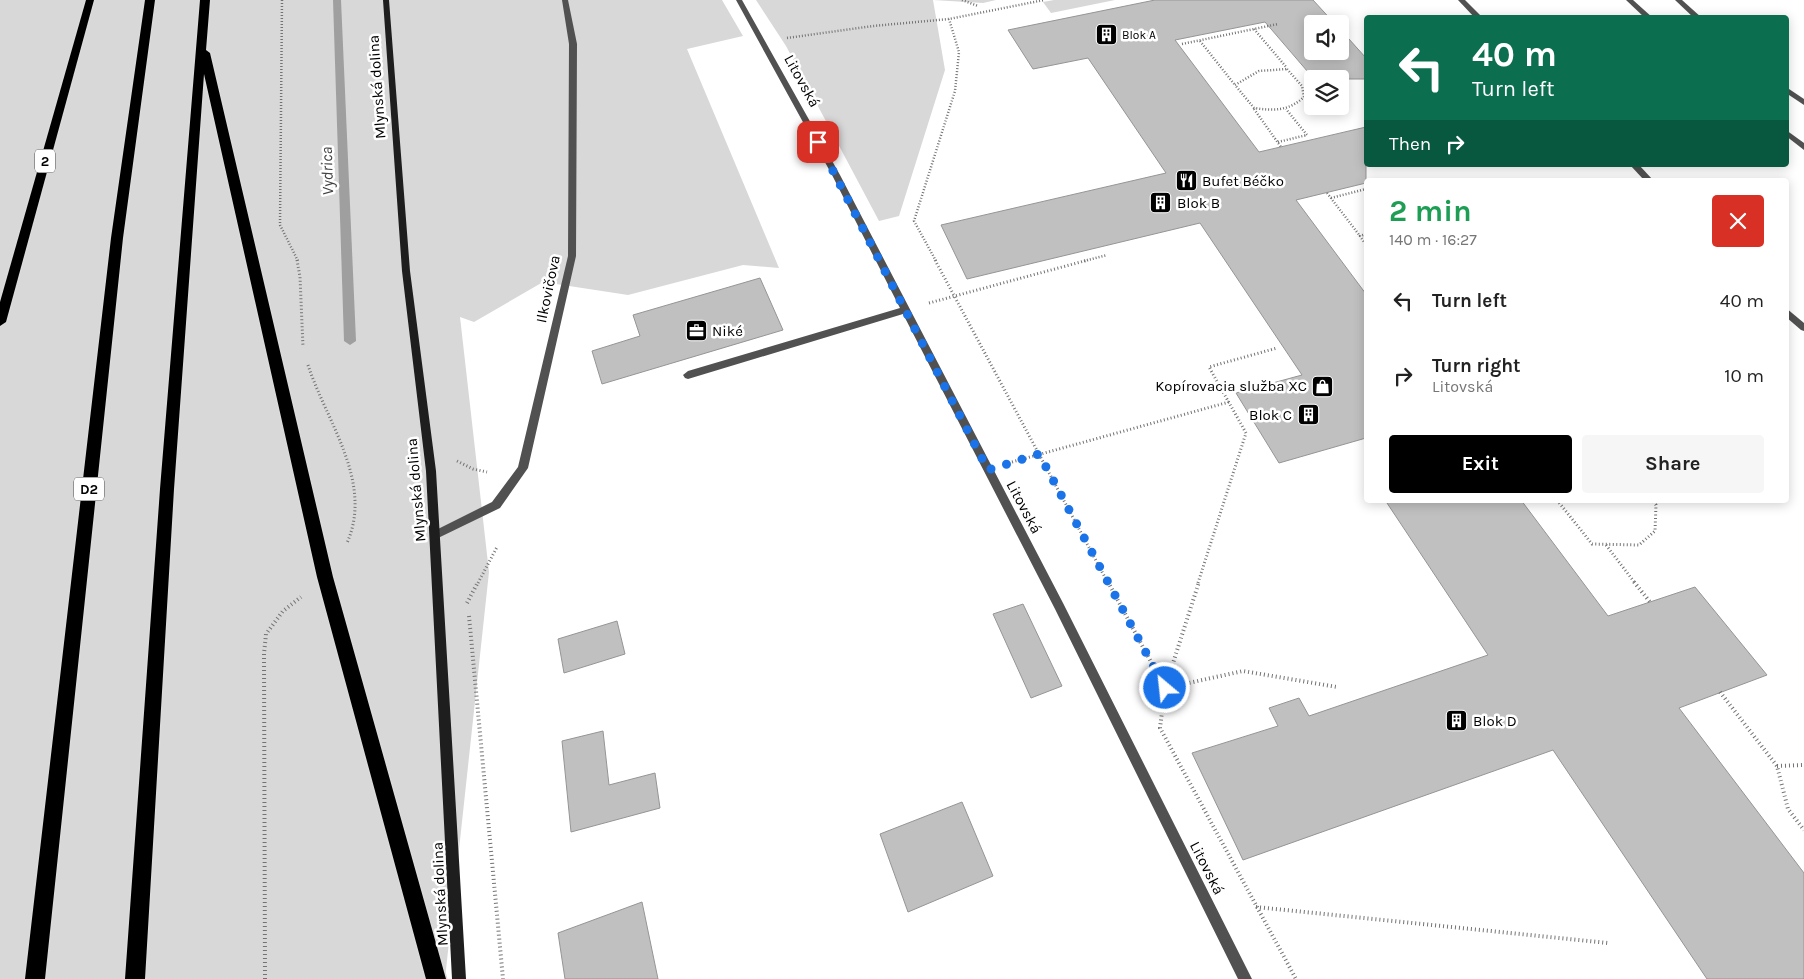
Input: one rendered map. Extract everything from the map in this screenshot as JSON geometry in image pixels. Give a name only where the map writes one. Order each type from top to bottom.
[{"type":"highway","name":"D2","points":[[35,979],[117,238],[150,0]]},
{"type":"highway","points":[[135,979],[163,516],[205,0]]},
{"type":"highway","points":[[202,39],[324,576],[436,979]]},
{"type":"main road","name":"2","points":[[0,322],[90,0]]},
{"type":"main road","name":"Mlynská dolina","points":[[386,0],[406,271],[431,471],[436,536],[459,979]]},
{"type":"street","name":"Ilkovičova","points":[[436,536],[496,505],[523,468],[572,256],[573,44],[564,0]]},
{"type":"street","name":"Litovská","points":[[739,0],[836,175],[904,310],[1059,606],[1245,979]]},
{"type":"street","points":[[1462,0],[1477,15]]},
{"type":"street","points":[[1629,0],[1646,15]]},
{"type":"street","points":[[1678,0],[1696,15]]},
{"type":"street","points":[[1789,91],[1804,103]]},
{"type":"street","points":[[1789,134],[1804,147]]},
{"type":"street","points":[[1636,167],[1648,178]]},
{"type":"street","points":[[688,374],[904,310]]},
{"type":"street","points":[[1789,314],[1804,328]]},
{"type":"path","points":[[282,0],[280,225],[298,262],[301,333],[305,355]]},
{"type":"path","points":[[962,0],[978,6]]},
{"type":"path","points":[[764,44],[782,39],[873,26],[949,19],[1044,0]]},
{"type":"path","points":[[949,19],[958,52],[956,84],[914,220],[1165,688]]},
{"type":"path","points":[[1182,44],[1278,24]]},
{"type":"path","points":[[1254,29],[1302,86],[1304,97],[1296,106],[1286,109],[1270,111],[1254,108]]},
{"type":"path","points":[[1200,40],[1254,108],[1281,147]]},
{"type":"path","points":[[1235,85],[1249,72],[1287,68]]},
{"type":"path","points":[[1278,142],[1307,135],[1286,109]]},
{"type":"path","points":[[1331,198],[1364,190]]},
{"type":"path","points":[[1327,193],[1364,242]]},
{"type":"path","points":[[1360,236],[1364,235]]},
{"type":"path","points":[[954,296],[1107,255]]},
{"type":"path","points":[[1277,348],[1209,367],[1246,433],[1165,688],[1160,728],[1255,907],[1296,979]]},
{"type":"path","points":[[265,979],[266,634],[283,611],[324,576],[350,538],[356,518],[356,507],[345,456],[334,425],[312,379],[307,363]]},
{"type":"path","points":[[988,470],[1039,454],[1229,402]]},
{"type":"path","points":[[457,461],[473,469],[495,473]]},
{"type":"path","points":[[1559,503],[1592,544],[1639,545],[1655,531],[1656,505],[1654,503]]},
{"type":"path","points":[[1605,544],[1650,602]]},
{"type":"path","points":[[497,547],[467,600],[503,979]]},
{"type":"path","points":[[1165,688],[1243,671],[1337,687]]},
{"type":"path","points":[[1720,692],[1777,766],[1788,808],[1804,830]]},
{"type":"path","points":[[1777,766],[1804,765]]},
{"type":"path","points":[[1255,907],[1608,944]]},
{"type":"shaded area","points":[[0,0],[722,0],[743,36],[687,49],[779,268],[743,265],[628,295],[543,282],[474,322],[460,317],[489,572],[445,979],[0,979]]},
{"type":"shaded area","points":[[756,0],[933,0],[945,70],[899,216],[879,221],[786,46]]},
{"type":"shaded area","points":[[933,0],[996,0],[983,3]]},
{"type":"shaded area","points":[[1054,0],[1115,0],[1051,13],[1043,2]]},
{"type":"building","points":[[1155,0],[1313,0],[1327,15],[1304,15],[1304,60],[1349,60],[1349,39],[1364,56],[1364,79],[1349,79],[1349,70],[1306,70],[1265,22],[1175,40],[1259,152],[1364,127],[1364,167],[1366,167],[1366,178],[1364,178],[1364,183],[1296,200],[1364,291],[1364,439],[1279,463],[1236,393],[1302,375],[1200,223],[967,279],[941,225],[1166,173],[1088,58],[1033,69],[1008,30]]},
{"type":"building","points":[[760,278],[783,330],[602,384],[592,351],[640,336],[633,315]]},
{"type":"building","points":[[1387,503],[1523,503],[1608,616],[1695,587],[1767,675],[1679,708],[1804,873],[1804,979],[1707,979],[1553,750],[1243,860],[1192,753],[1278,726],[1269,708],[1299,698],[1309,716],[1488,655]]},
{"type":"building","points":[[1023,604],[1062,686],[1031,698],[993,614]]},
{"type":"building","points":[[617,621],[625,654],[564,673],[558,639]]},
{"type":"building","points":[[603,731],[609,785],[655,773],[660,808],[571,832],[562,741]]},
{"type":"building","points":[[962,802],[993,876],[908,912],[880,834]]},
{"type":"building","points":[[642,902],[658,979],[565,979],[558,933]]},
{"type":"waterway","name":"Vydrica","points":[[337,0],[350,341]]},
{"type":"place","name":"Blok A","points":[[1106,35]]},
{"type":"place","name":"Bufet Béčko","points":[[1186,181]]},
{"type":"place","name":"Blok B","points":[[1161,203]]},
{"type":"place","name":"Niké","points":[[696,331]]},
{"type":"place","name":"Kopírovacia služba XC","points":[[1323,386]]},
{"type":"place","name":"Blok C","points":[[1308,415]]},
{"type":"place","name":"Blok D","points":[[1457,721]]},
{"type":"route","points":[[818,142],[988,470],[1039,454],[1165,688]]}]
